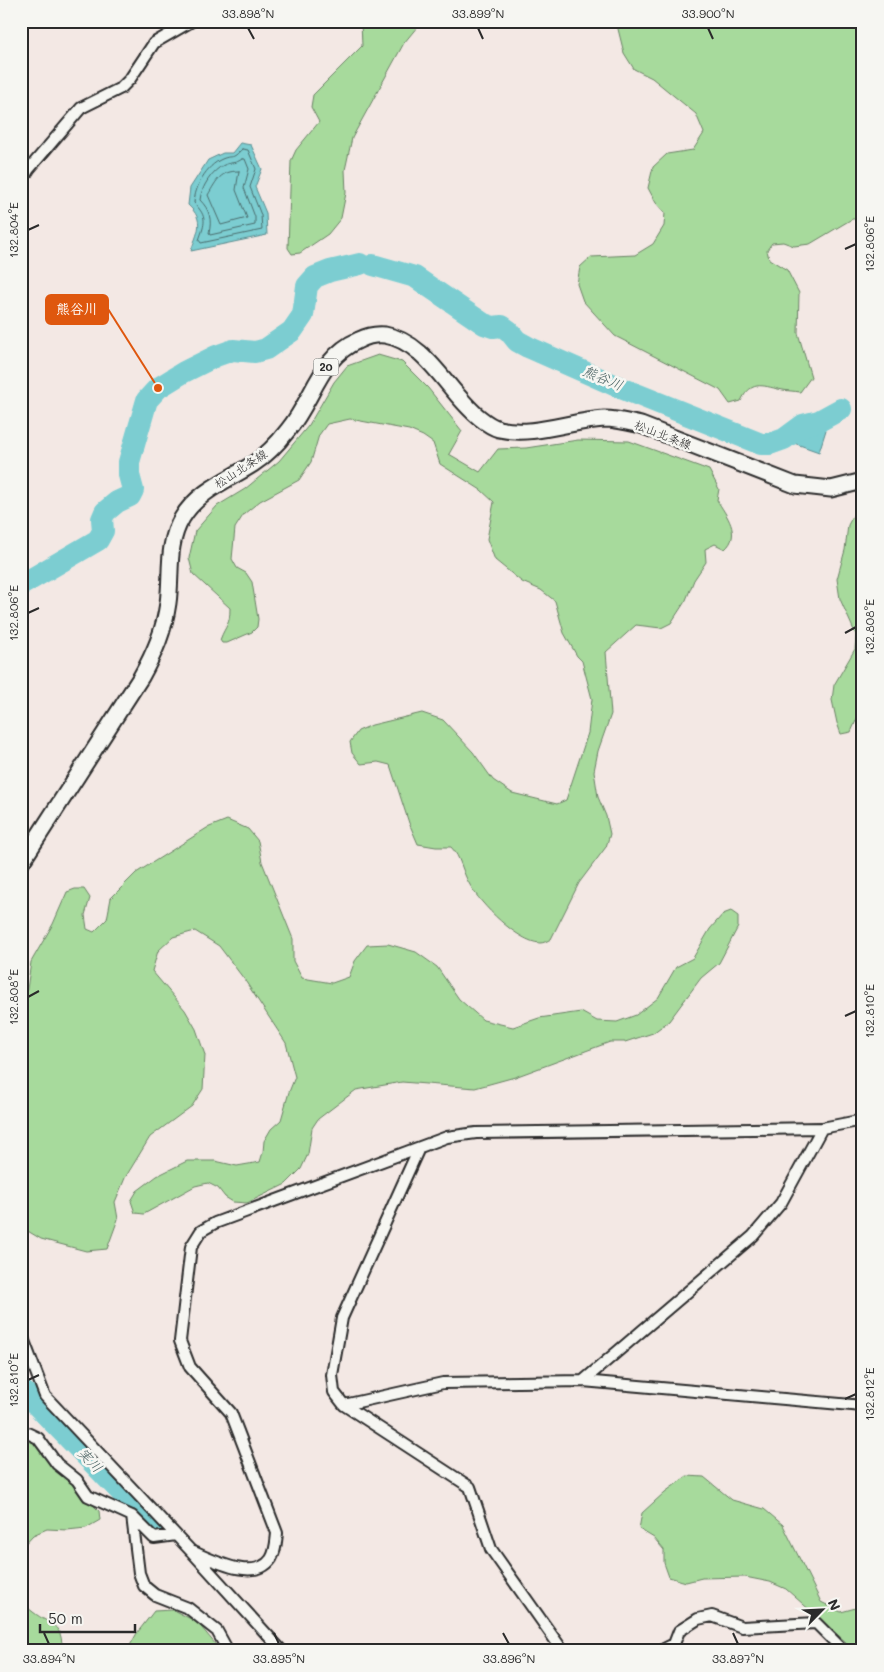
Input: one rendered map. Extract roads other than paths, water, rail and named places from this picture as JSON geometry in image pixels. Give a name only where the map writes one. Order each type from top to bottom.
[{"type":"main road","name":"松山北条線","points":[[21,863],[141,677],[156,649],[165,620],[168,601],[171,550],[182,517],[207,491],[268,452],[294,424],[329,361],[340,350],[354,342],[368,336],[382,335],[395,337],[410,344],[471,411],[497,428],[513,431],[532,431],[585,421],[620,420],[641,425],[795,486],[831,489],[863,481]]},
{"type":"street","points":[[21,182],[29,169],[82,108],[120,88],[130,79],[154,43],[192,21]]},
{"type":"street","points":[[191,1551],[231,1567],[246,1570],[260,1566],[270,1560],[275,1549],[277,1533],[231,1413],[190,1367],[180,1341],[191,1247],[201,1232],[215,1223],[447,1137],[476,1134],[822,1128],[863,1120]]},
{"type":"street","points":[[583,1380],[753,1236],[781,1203],[822,1128]]},
{"type":"street","points":[[419,1148],[342,1318],[332,1375],[334,1392],[344,1405],[470,1487],[491,1549],[563,1651]]},
{"type":"street","points":[[21,1333],[45,1396],[282,1651]]},
{"type":"street","points":[[344,1405],[443,1383],[583,1380],[863,1406]]},
{"type":"street","points":[[21,1430],[38,1438],[58,1464],[77,1480],[88,1496],[132,1516],[154,1538],[176,1535]]},
{"type":"street","points":[[132,1516],[139,1573],[144,1586],[155,1595],[188,1608],[217,1632],[228,1651]]},
{"type":"street","points":[[660,1651],[674,1644],[679,1631],[698,1619],[712,1616],[742,1627],[816,1623],[844,1651]]},
{"type":"water","points":[[240,143],[251,145],[262,169],[255,187],[266,213],[267,235],[191,251],[198,222],[197,216],[188,205],[190,188],[208,160],[223,153],[232,153]]},
{"type":"water","points":[[816,426],[826,430],[819,452],[791,442],[800,433]]},
{"type":"waterway","name":"熊谷川","points":[[21,585],[98,540],[103,531],[102,519],[105,512],[117,502],[130,496],[133,490],[129,475],[129,462],[147,400],[158,388],[216,356],[233,350],[255,352],[266,349],[292,331],[303,315],[307,286],[315,277],[330,271],[360,264]]},
{"type":"waterway","name":"熊谷川","points":[[373,265],[415,277],[484,324],[493,327],[502,326],[517,341],[528,347],[621,388],[761,444],[770,444],[784,439],[803,425],[819,421],[841,409]]},
{"type":"waterway","name":"実川","points":[[21,1389],[158,1530]]},
{"type":"place","name":"熊谷川","points":[[158,388]]}]
